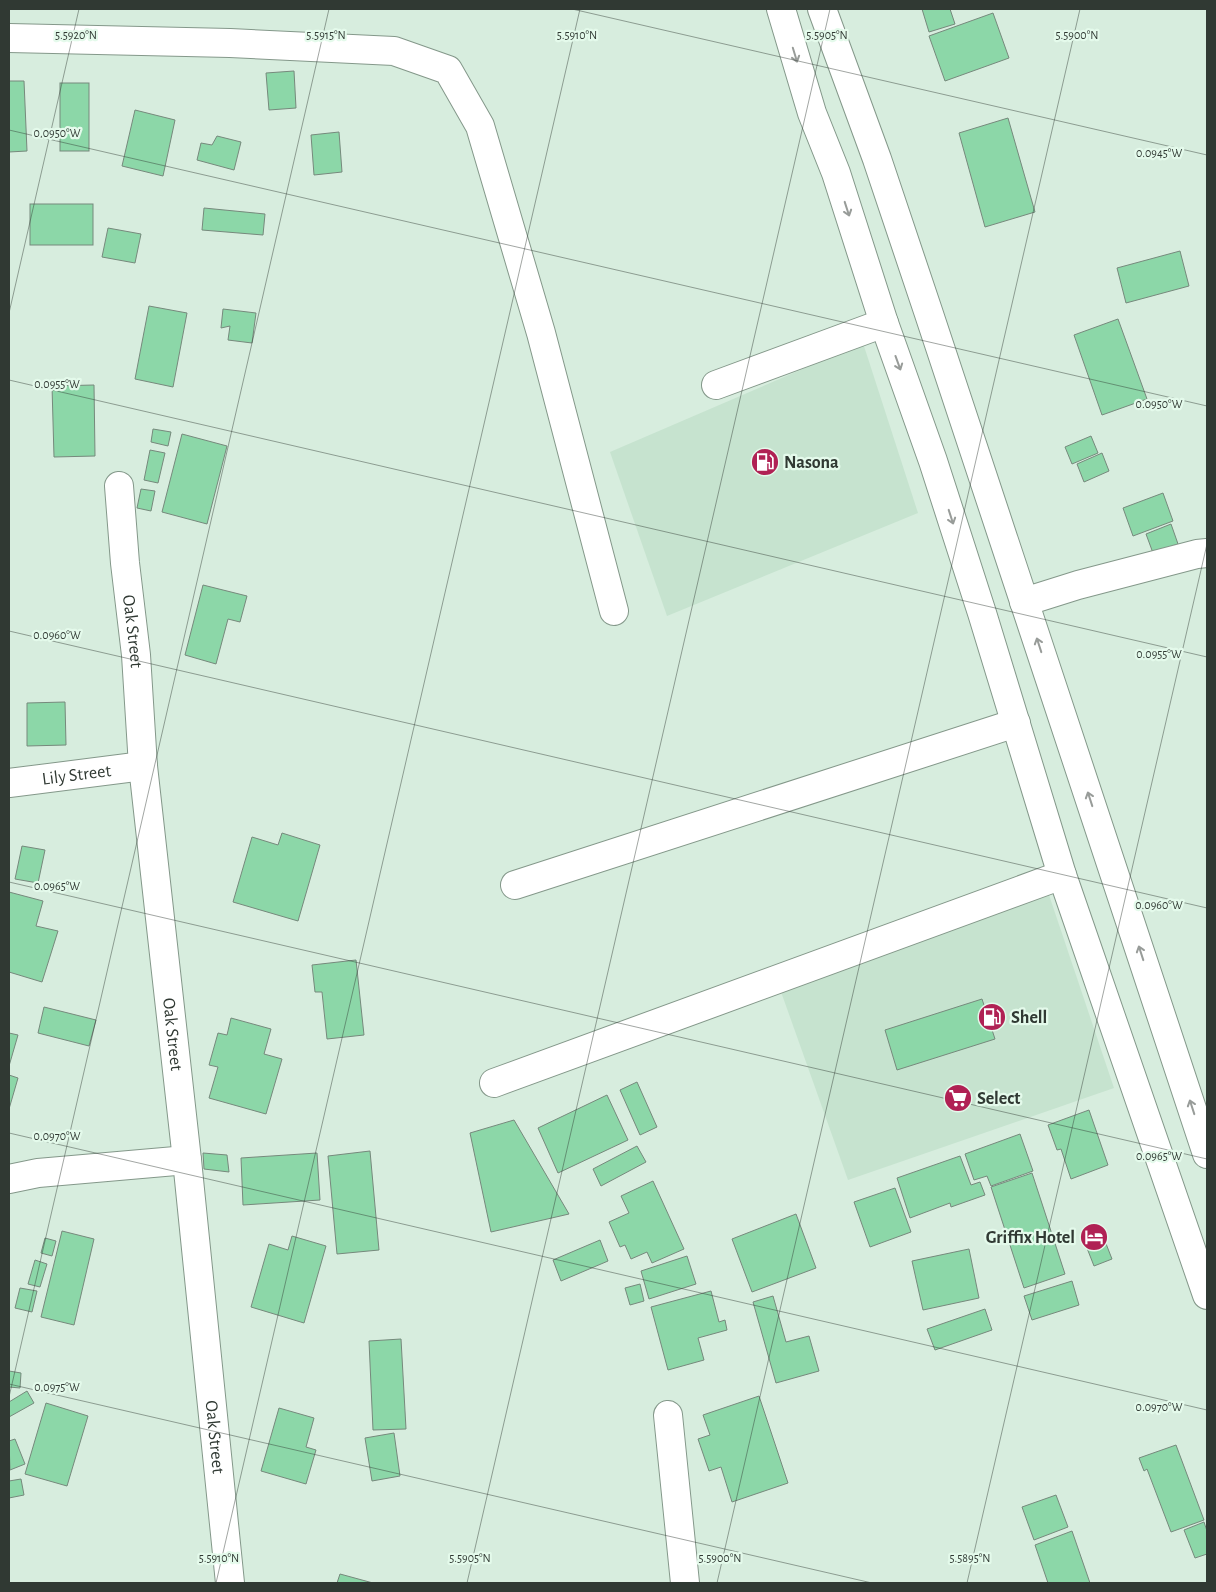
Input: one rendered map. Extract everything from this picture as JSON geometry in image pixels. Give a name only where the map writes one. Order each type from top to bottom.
[{"type":"street","points":[[781,9],[812,113],[836,173],[884,323],[933,461],[1062,875],[1207,1295]]},
{"type":"street","points":[[822,9],[876,159],[1207,1154]]},
{"type":"street","points":[[9,38],[230,43],[394,51],[448,70],[480,126],[541,333],[614,611]]},
{"type":"street","points":[[716,385],[884,323]]},
{"type":"street","name":"Oak Street","points":[[119,486],[136,655],[143,766],[187,1160],[230,1583]]},
{"type":"street","points":[[1024,602],[1078,585],[1207,553]]},
{"type":"street","points":[[515,885],[1016,723]]},
{"type":"street","name":"Lily Street","points":[[9,783],[143,766]]},
{"type":"street","points":[[494,1083],[1062,875]]},
{"type":"street","points":[[9,1178],[187,1160]]},
{"type":"street","points":[[668,1415],[685,1583]]},
{"type":"shaded area","points":[[863,343],[918,513],[667,616],[610,452]]},
{"type":"shaded area","points":[[1047,889],[1114,1088],[848,1180],[780,989]]},
{"type":"building","points":[[922,9],[950,9],[955,24],[929,32]]},
{"type":"building","points":[[993,13],[1009,58],[945,81],[929,36]]},
{"type":"building","points":[[294,71],[296,108],[269,110],[266,73]]},
{"type":"building","points":[[9,81],[24,81],[27,151],[9,152]]},
{"type":"building","points":[[60,83],[89,83],[89,151],[60,151]]},
{"type":"building","points":[[135,110],[175,120],[163,176],[122,166]]},
{"type":"building","points":[[1008,118],[1035,212],[985,227],[959,133]]},
{"type":"building","points":[[339,132],[342,172],[314,175],[311,135]]},
{"type":"building","points":[[217,136],[241,142],[234,170],[197,160],[201,143],[212,145]]},
{"type":"building","points":[[30,204],[93,204],[93,245],[30,245]]},
{"type":"building","points":[[204,208],[265,214],[263,235],[202,230]]},
{"type":"building","points":[[108,228],[141,234],[135,263],[102,257]]},
{"type":"building","points":[[1180,251],[1189,286],[1126,303],[1117,268]]},
{"type":"building","points":[[149,306],[187,313],[173,387],[135,379]]},
{"type":"building","points":[[223,309],[256,313],[252,343],[228,340],[230,326],[221,328]]},
{"type":"building","points":[[1118,319],[1147,399],[1102,415],[1074,335]]},
{"type":"building","points":[[94,385],[95,456],[54,457],[52,386]]},
{"type":"building","points":[[153,429],[171,432],[168,446],[151,442]]},
{"type":"building","points":[[182,434],[227,446],[207,524],[162,512]]},
{"type":"building","points":[[1091,436],[1098,453],[1072,464],[1065,447]]},
{"type":"building","points":[[150,450],[165,453],[158,483],[144,480]]},
{"type":"building","points":[[1102,453],[1109,471],[1084,482],[1077,464]]},
{"type":"building","points":[[141,489],[155,491],[151,511],[137,508]]},
{"type":"building","points":[[1163,493],[1173,521],[1133,536],[1123,508]]},
{"type":"building","points":[[1171,524],[1178,544],[1153,553],[1146,534]]},
{"type":"building","points":[[203,585],[247,596],[240,622],[228,619],[216,664],[185,655]]},
{"type":"building","points":[[65,702],[66,745],[27,746],[27,703]]},
{"type":"building","points":[[282,833],[320,845],[298,921],[233,902],[252,837],[278,845]]},
{"type":"building","points":[[22,846],[45,850],[38,883],[15,879]]},
{"type":"building","points":[[9,892],[43,901],[36,926],[58,931],[42,982],[9,972]]},
{"type":"building","points":[[356,960],[364,1035],[327,1039],[322,992],[315,992],[312,965]]},
{"type":"building","points":[[982,999],[995,1039],[897,1070],[885,1030]]},
{"type":"building","points":[[44,1007],[96,1020],[89,1046],[38,1033]]},
{"type":"building","points":[[231,1018],[271,1029],[264,1054],[282,1059],[266,1114],[209,1098],[218,1067],[209,1065],[218,1033],[227,1035]]},
{"type":"building","points":[[9,1033],[18,1035],[9,1066]]},
{"type":"building","points":[[9,1075],[18,1078],[9,1109]]},
{"type":"building","points":[[637,1082],[657,1127],[640,1135],[620,1090]]},
{"type":"building","points":[[607,1095],[628,1140],[558,1173],[538,1128]]},
{"type":"building","points":[[1089,1110],[1108,1165],[1071,1179],[1061,1149],[1057,1150],[1048,1125]]},
{"type":"building","points":[[514,1120],[569,1214],[491,1232],[470,1133]]},
{"type":"building","points":[[1020,1134],[1033,1171],[991,1186],[987,1176],[974,1180],[965,1154]]},
{"type":"building","points":[[637,1146],[646,1162],[601,1186],[593,1169]]},
{"type":"building","points":[[370,1151],[379,1250],[337,1254],[328,1156]]},
{"type":"building","points":[[203,1153],[227,1155],[229,1172],[204,1169]]},
{"type":"building","points":[[317,1153],[320,1200],[243,1205],[241,1158]]},
{"type":"building","points":[[960,1156],[971,1185],[980,1182],[985,1195],[951,1207],[950,1203],[910,1218],[897,1178]]},
{"type":"building","points":[[1032,1173],[1065,1274],[1024,1288],[991,1187]]},
{"type":"building","points":[[653,1181],[684,1249],[652,1263],[647,1252],[631,1259],[625,1245],[620,1247],[609,1222],[629,1213],[621,1196]]},
{"type":"building","points":[[895,1188],[911,1232],[870,1247],[854,1202]]},
{"type":"building","points":[[796,1214],[816,1268],[752,1292],[732,1239]]},
{"type":"building","points":[[62,1231],[94,1239],[74,1325],[41,1317]]},
{"type":"building","points":[[292,1236],[326,1246],[304,1323],[251,1307],[269,1244],[288,1250]]},
{"type":"building","points":[[1103,1236],[1112,1259],[1094,1266],[1085,1243]]},
{"type":"building","points":[[45,1238],[56,1241],[52,1256],[41,1253]]},
{"type":"building","points":[[600,1240],[608,1261],[561,1281],[553,1260]]},
{"type":"building","points":[[969,1249],[979,1298],[923,1310],[912,1261]]},
{"type":"building","points":[[687,1256],[696,1284],[649,1299],[641,1271]]},
{"type":"building","points":[[35,1260],[47,1264],[40,1287],[28,1284]]},
{"type":"building","points":[[1072,1281],[1079,1305],[1032,1320],[1024,1296]]},
{"type":"building","points":[[640,1284],[644,1301],[630,1305],[625,1288]]},
{"type":"building","points":[[20,1288],[37,1291],[32,1312],[15,1308]]},
{"type":"building","points":[[711,1291],[719,1322],[725,1320],[727,1330],[698,1338],[704,1360],[668,1370],[651,1307]]},
{"type":"building","points":[[773,1296],[786,1342],[809,1336],[819,1371],[776,1383],[753,1302]]},
{"type":"building","points":[[985,1309],[992,1330],[935,1350],[927,1329]]},
{"type":"building","points":[[401,1339],[406,1429],[373,1430],[369,1341]]},
{"type":"building","points":[[9,1371],[21,1373],[20,1388],[9,1387]]},
{"type":"building","points":[[27,1391],[34,1403],[9,1417],[9,1402]]},
{"type":"building","points":[[759,1396],[788,1483],[732,1502],[721,1467],[709,1471],[698,1439],[710,1435],[703,1415]]},
{"type":"building","points":[[46,1403],[88,1416],[67,1486],[25,1474]]},
{"type":"building","points":[[279,1408],[314,1418],[306,1447],[316,1450],[306,1484],[261,1471]]},
{"type":"building","points":[[394,1433],[400,1476],[372,1481],[365,1438]]},
{"type":"building","points":[[15,1439],[25,1464],[10,1470],[9,1441]]},
{"type":"building","points":[[1176,1445],[1204,1520],[1171,1532],[1147,1469],[1144,1471],[1139,1458]]},
{"type":"building","points":[[21,1479],[24,1495],[9,1498],[9,1481]]},
{"type":"building","points":[[1056,1495],[1068,1527],[1034,1540],[1022,1507]]},
{"type":"building","points":[[1204,1522],[1207,1531],[1207,1554],[1195,1558],[1184,1530]]},
{"type":"building","points":[[1072,1531],[1090,1583],[1048,1583],[1035,1545]]},
{"type":"building","points":[[340,1574],[373,1583],[337,1583]]},
{"type":"place","name":"Nasona","points":[[765,462]]},
{"type":"place","name":"Shell","points":[[992,1017]]},
{"type":"place","name":"Select","points":[[958,1098]]},
{"type":"place","name":"Griffix Hotel","points":[[1094,1237]]}]
